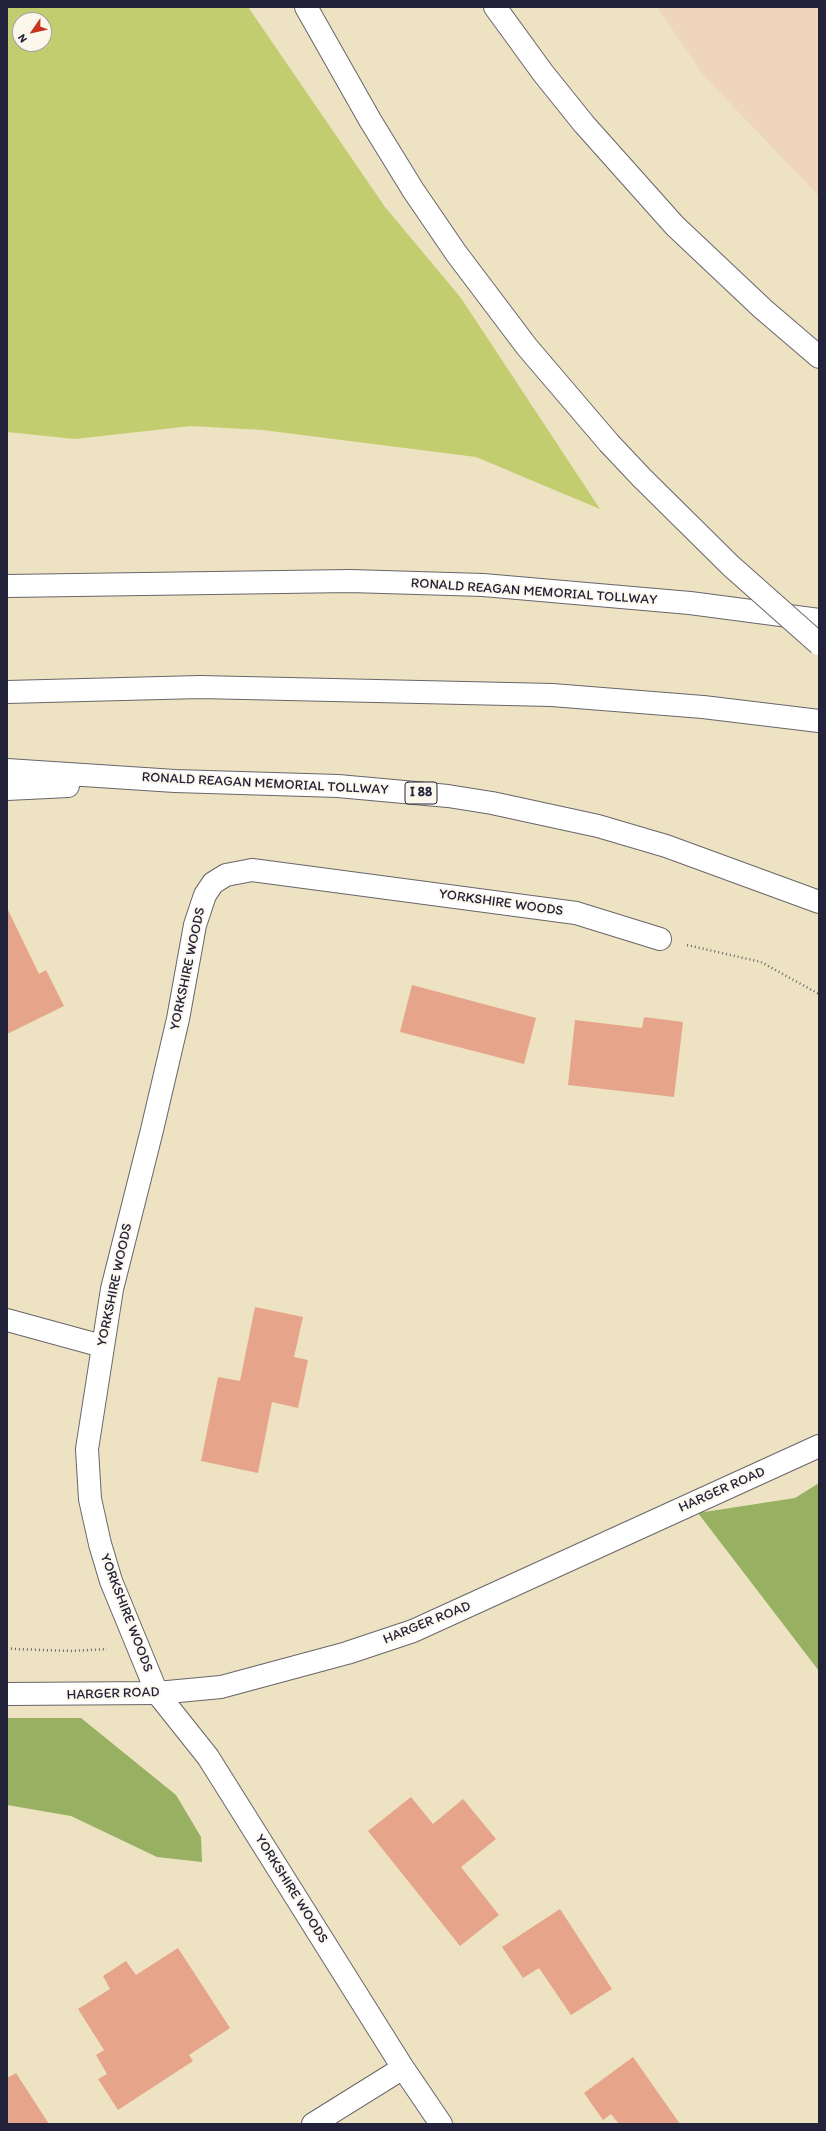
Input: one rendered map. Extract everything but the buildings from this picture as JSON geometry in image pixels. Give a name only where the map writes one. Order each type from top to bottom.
[{"type":"main road","points":[[306,7],[370,120],[413,190],[456,253],[527,347],[609,443],[642,478],[731,566],[819,644]]},
{"type":"main road","points":[[495,7],[543,73],[584,124],[660,210],[723,273],[819,358]]},
{"type":"main road","name":"RONALD REAGAN MEMORIAL TOLLWAY","points":[[7,586],[350,581],[483,585],[690,603],[819,620]]},
{"type":"main road","points":[[7,692],[200,687],[552,695],[703,707],[819,721]]},
{"type":"main road","name":"RONALD REAGAN MEMORIAL TOLLWAY","points":[[7,770],[175,781],[338,786],[448,796],[500,804],[591,824],[666,846],[819,902]]},
{"type":"main road","points":[[7,789],[175,781]]},
{"type":"main road","name":"YORKSHIRE WOODS","points":[[442,2124],[403,2068],[208,1757],[157,1693],[112,1581],[100,1544],[90,1499],[87,1448],[112,1289],[178,1019],[196,926],[205,895],[213,884],[226,875],[252,870],[576,913],[660,939]]},
{"type":"main road","points":[[7,1320],[102,1346]]},
{"type":"main road","name":"HARGER ROAD","points":[[7,1694],[157,1693],[221,1687],[348,1653],[413,1631],[819,1446]]},
{"type":"main road","points":[[313,2124],[403,2068]]},
{"type":"path","points":[[660,939],[762,962],[819,994]]},
{"type":"path","points":[[7,1648],[72,1651],[107,1650],[112,1654]]},
{"type":"shaded area","points":[[657,7],[819,7],[819,196],[704,76]]},
{"type":"green space","points":[[7,7],[248,7],[385,207],[461,298],[600,509],[476,457],[263,430],[191,426],[75,439],[7,432]]},
{"type":"green space","points":[[819,1483],[819,1671],[698,1513],[795,1498]]},
{"type":"green space","points":[[7,1718],[81,1718],[176,1795],[201,1837],[202,1862],[157,1857],[71,1816],[7,1805]]}]
